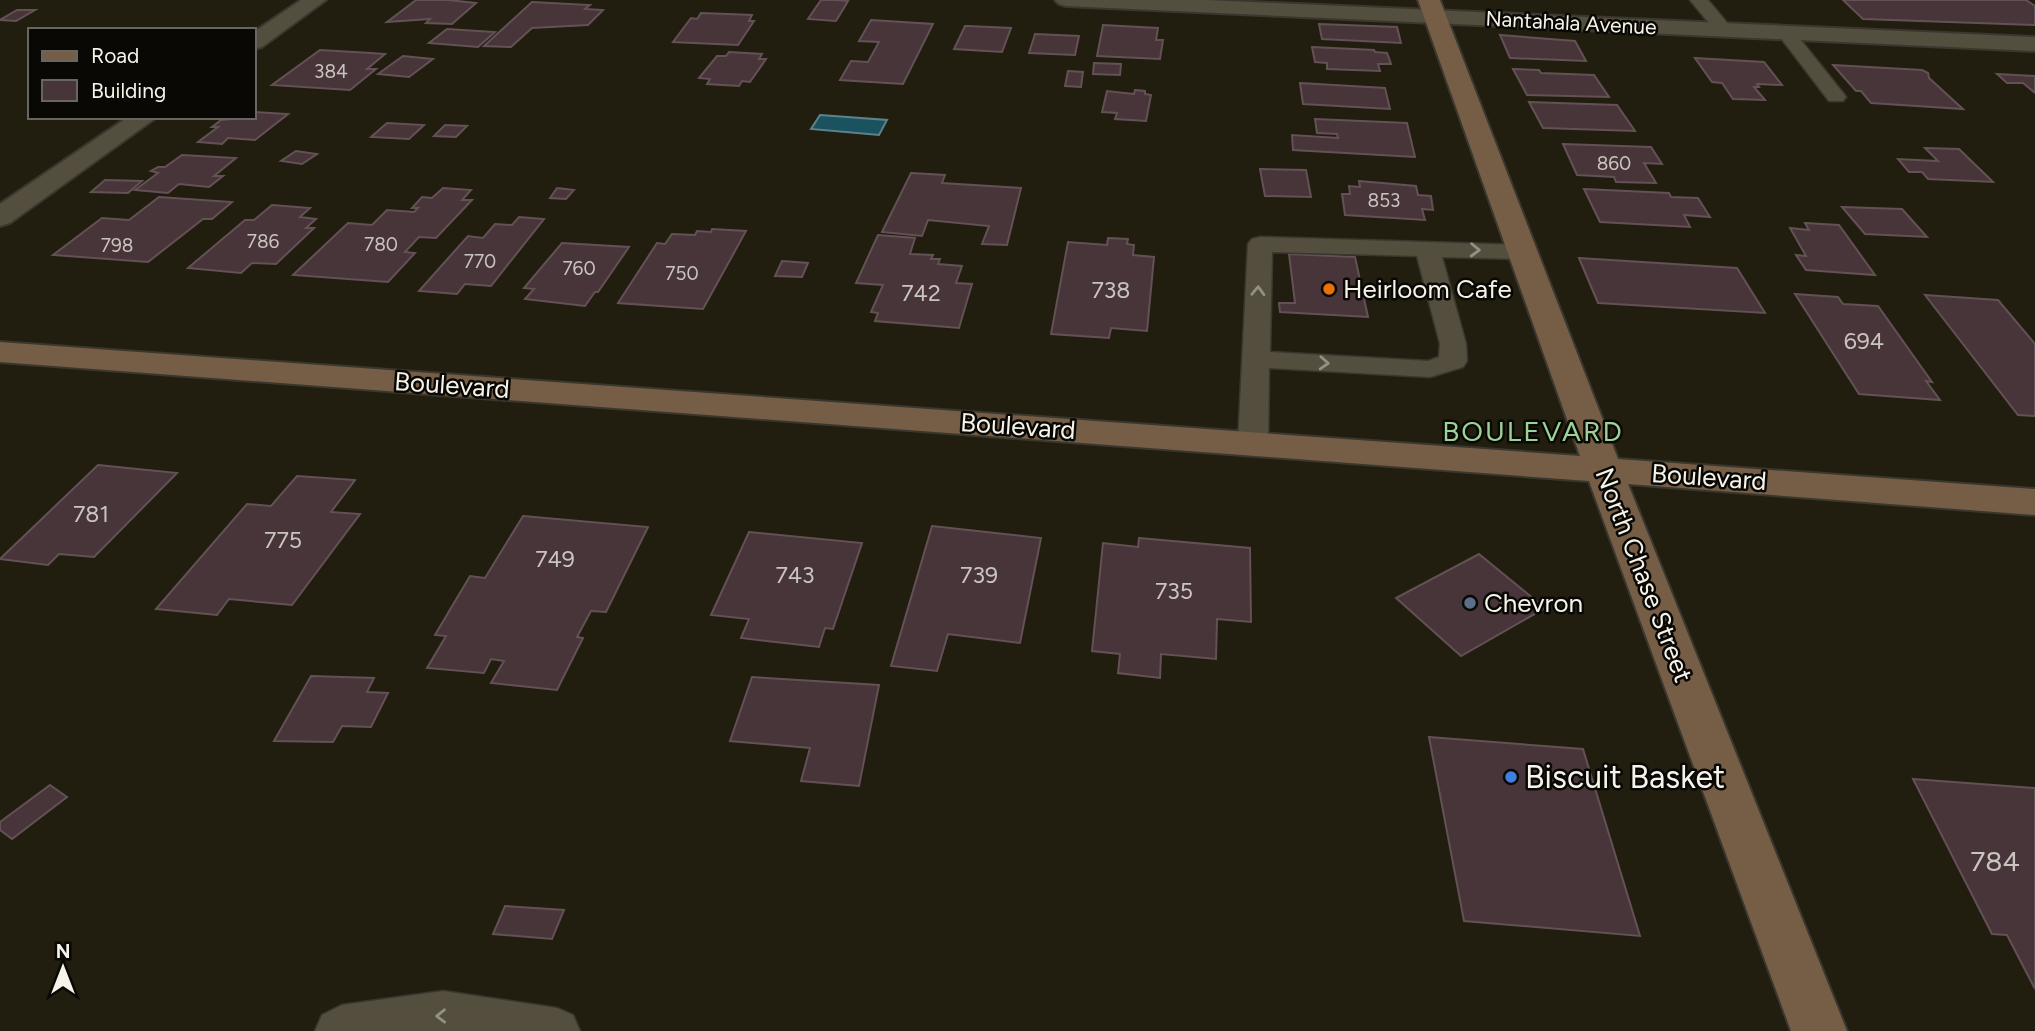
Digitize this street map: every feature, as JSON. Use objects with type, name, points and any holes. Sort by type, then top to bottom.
[{"type":"street","points":[[256,42],[315,0]]},
{"type":"street","name":"Nantahala Avenue","points":[[1066,0],[1433,8],[1724,30],[2035,44]]},
{"type":"street","name":"North Chase Street","points":[[1433,8],[1603,469],[1819,1031]]},
{"type":"street","points":[[0,217],[142,119]]},
{"type":"street","name":"Boulevard","points":[[0,352],[2035,502]]},
{"type":"lane","points":[[1699,0],[1724,30]]},
{"type":"lane","points":[[1786,33],[1836,97]]},
{"type":"lane","points":[[1253,443],[1260,244],[1523,251]]},
{"type":"lane","points":[[1256,359],[1430,369],[1453,361],[1453,344],[1427,248]]},
{"type":"lane","points":[[338,1031],[342,1028],[443,1014],[557,1031]]},
{"type":"water","points":[[820,115],[887,120],[879,135],[811,129]]},
{"type":"building","points":[[416,0],[476,3],[452,24],[426,23],[430,19],[387,22]]},
{"type":"building","points":[[821,0],[848,1],[836,21],[808,19]]},
{"type":"building","points":[[1843,0],[2026,0],[2035,6],[2035,25],[1863,19]]},
{"type":"building","points":[[532,2],[590,5],[585,9],[603,10],[588,25],[532,28],[511,47],[484,46]]},
{"type":"building","points":[[17,10],[35,10],[16,21],[0,20]]},
{"type":"building","points":[[701,13],[752,15],[749,21],[754,21],[738,45],[673,42],[691,18],[697,19]]},
{"type":"building","points":[[871,20],[933,24],[903,84],[840,80],[851,61],[868,62],[879,42],[859,41]]},
{"type":"building","points":[[1319,24],[1397,27],[1401,43],[1322,39]]},
{"type":"building","points":[[1103,25],[1158,28],[1156,40],[1163,40],[1160,59],[1097,56]]},
{"type":"building","points":[[965,26],[1011,28],[1002,52],[954,49]]},
{"type":"building","points":[[447,29],[495,32],[478,47],[429,43]]},
{"type":"building","points":[[1035,34],[1079,36],[1075,55],[1029,53]]},
{"type":"building","points":[[1500,35],[1575,41],[1586,61],[1510,58]]},
{"type":"building","points":[[1312,47],[1374,50],[1387,53],[1391,64],[1378,64],[1380,71],[1327,69],[1327,63],[1315,62]]},
{"type":"building","points":[[320,50],[385,54],[367,69],[376,69],[350,90],[272,85]]},
{"type":"building","points":[[729,52],[762,54],[759,59],[766,59],[750,82],[742,81],[739,86],[707,84],[710,79],[699,78],[717,56],[726,56]]},
{"type":"building","points":[[403,56],[433,59],[409,77],[378,74]]},
{"type":"building","points":[[1695,58],[1764,62],[1782,85],[1757,84],[1759,87],[1754,87],[1765,100],[1733,99],[1722,83],[1712,82]]},
{"type":"building","points":[[1094,63],[1121,64],[1120,75],[1093,74]]},
{"type":"building","points":[[1833,65],[1922,70],[1963,109],[1871,103],[1861,91],[1856,91]]},
{"type":"building","points":[[1513,69],[1594,75],[1609,97],[1527,95]]},
{"type":"building","points":[[1068,71],[1083,72],[1081,87],[1065,86]]},
{"type":"building","points":[[1997,74],[2035,76],[2035,93],[2023,83],[2007,83]]},
{"type":"building","points":[[1300,83],[1385,88],[1390,109],[1303,104]]},
{"type":"building","points":[[1135,90],[1151,95],[1146,121],[1115,119],[1117,113],[1102,112],[1107,91],[1134,94]]},
{"type":"building","points":[[1529,102],[1617,105],[1635,131],[1543,128]]},
{"type":"building","points":[[256,112],[288,114],[255,140],[228,138],[222,144],[198,142],[218,127],[212,127],[221,120],[256,119]]},
{"type":"building","points":[[1315,119],[1407,123],[1415,157],[1293,150],[1292,135],[1338,138],[1337,134],[1317,133]]},
{"type":"building","points":[[387,123],[424,125],[409,139],[371,137]]},
{"type":"building","points":[[445,125],[467,126],[456,137],[434,136]]},
{"type":"building","points":[[1563,144],[1651,147],[1662,164],[1644,163],[1656,183],[1616,182],[1614,177],[1577,175]]},
{"type":"building","points":[[1925,148],[1959,149],[1993,182],[1928,179],[1922,172],[1909,172],[1898,159],[1938,161]]},
{"type":"building","points":[[296,151],[317,154],[302,164],[281,161]]},
{"type":"building","points":[[182,155],[236,158],[214,176],[223,176],[209,187],[179,184],[168,193],[135,190],[158,173],[151,171],[165,167]]},
{"type":"building","points":[[1260,169],[1306,170],[1311,197],[1265,196]]},
{"type":"building","points":[[911,173],[945,175],[942,183],[1021,188],[1007,245],[982,244],[989,226],[928,220],[922,236],[882,232]]},
{"type":"building","points":[[105,180],[142,181],[128,193],[91,192]]},
{"type":"building","points":[[1359,181],[1416,186],[1418,195],[1431,196],[1433,210],[1422,209],[1425,220],[1345,215],[1342,194],[1350,194],[1349,186],[1360,187]]},
{"type":"building","points":[[443,188],[471,190],[462,200],[472,200],[436,238],[419,237],[405,252],[415,253],[388,282],[293,275],[348,223],[372,225],[387,210],[414,212],[418,208],[412,208],[422,197],[432,198]]},
{"type":"building","points":[[557,188],[574,190],[566,199],[550,198]]},
{"type":"building","points":[[1584,189],[1669,193],[1671,197],[1698,198],[1710,217],[1684,215],[1690,227],[1600,222]]},
{"type":"building","points":[[159,197],[232,202],[212,219],[203,219],[148,262],[53,255],[102,218],[129,220]]},
{"type":"building","points":[[272,205],[310,208],[300,217],[316,219],[306,228],[314,228],[276,264],[252,263],[241,273],[188,268],[245,220],[254,220]]},
{"type":"building","points":[[1842,207],[1902,209],[1927,237],[1865,234]]},
{"type":"building","points":[[519,217],[544,219],[491,286],[465,284],[457,294],[419,291],[468,236],[483,238],[495,224],[512,225]]},
{"type":"building","points":[[1805,223],[1839,225],[1875,275],[1806,270],[1796,255],[1806,256],[1790,228],[1809,230]]},
{"type":"building","points":[[712,229],[746,231],[703,309],[618,303],[657,243],[665,244],[672,234],[695,235],[697,231],[711,232]]},
{"type":"building","points":[[878,235],[915,238],[910,254],[933,255],[931,259],[940,259],[938,264],[962,266],[956,283],[972,284],[959,328],[875,321],[878,313],[871,312],[883,285],[856,283]]},
{"type":"building","points":[[1108,238],[1128,239],[1127,244],[1134,245],[1133,255],[1154,257],[1147,331],[1111,328],[1109,338],[1051,334],[1068,242],[1107,245]]},
{"type":"building","points":[[562,243],[629,247],[585,306],[525,299],[534,289],[524,288]]},
{"type":"building","points":[[1289,254],[1355,257],[1368,317],[1280,312],[1279,303],[1295,303]]},
{"type":"building","points":[[1579,258],[1737,268],[1765,313],[1598,303]]},
{"type":"building","points":[[782,261],[808,263],[802,277],[775,276]]},
{"type":"building","points":[[1795,294],[1838,297],[1843,304],[1878,306],[1932,382],[1926,381],[1940,400],[1859,394]]},
{"type":"building","points":[[1925,295],[1998,300],[2035,344],[2035,416],[2018,415]]},
{"type":"building","points":[[98,465],[177,473],[94,557],[59,554],[48,565],[0,559]]},
{"type":"building","points":[[297,476],[355,480],[331,512],[360,514],[292,605],[229,599],[217,615],[156,609],[247,504],[271,506]]},
{"type":"building","points":[[523,516],[648,527],[606,612],[591,611],[577,637],[583,638],[557,690],[491,683],[504,661],[491,659],[484,673],[427,668],[446,636],[435,635],[470,576],[485,578]]},
{"type":"building","points":[[932,526],[1041,538],[1020,643],[948,634],[937,671],[891,666]]},
{"type":"building","points":[[749,532],[862,543],[833,629],[825,628],[819,647],[741,638],[749,619],[711,615]]},
{"type":"building","points":[[1139,538],[1250,548],[1251,622],[1217,619],[1216,659],[1161,654],[1160,678],[1118,673],[1120,654],[1092,651],[1103,543],[1138,547]]},
{"type":"building","name":"Chevron","points":[[1479,554],[1545,608],[1461,656],[1396,598]]},
{"type":"building","points":[[311,676],[374,678],[367,692],[388,693],[371,727],[342,726],[333,742],[274,741]]},
{"type":"building","points":[[752,677],[879,685],[859,786],[801,781],[810,748],[730,741]]},
{"type":"building","points":[[1429,737],[1583,749],[1640,936],[1464,921]]},
{"type":"building","points":[[1913,779],[2035,788],[2035,989],[2007,935],[1992,934]]},
{"type":"building","points":[[50,785],[67,797],[12,839],[0,830],[0,822]]},
{"type":"building","points":[[505,906],[564,910],[552,939],[493,934]]},
{"type":"place","name":"Heirloom Cafe","points":[[1329,289]]},
{"type":"place","name":"Chevron","points":[[1470,603]]},
{"type":"place","name":"Biscuit Basket","points":[[1511,777]]},
{"type":"district","name":"BOULEVARD","points":[[1533,431]]}]
